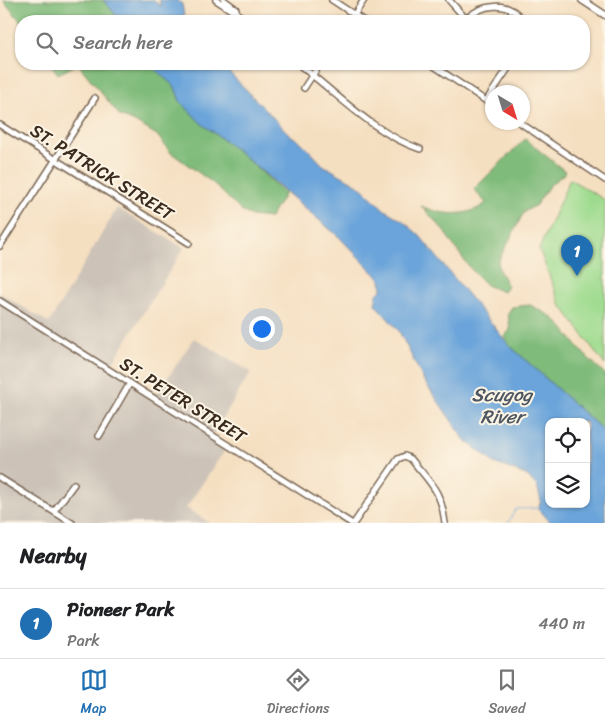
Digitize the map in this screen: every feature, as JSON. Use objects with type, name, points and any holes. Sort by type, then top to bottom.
[{"type":"street","points":[[216,0],[236,9],[240,15]]},
{"type":"street","points":[[332,0],[354,15],[364,0]]},
{"type":"street","points":[[449,0],[461,15]]},
{"type":"street","points":[[582,0],[589,2],[605,16]]},
{"type":"street","points":[[472,15],[494,4],[506,3],[514,8],[519,15]]},
{"type":"street","points":[[306,70],[328,90],[389,134],[403,143],[420,149]]},
{"type":"street","points":[[304,88],[316,70]]},
{"type":"street","points":[[442,70],[485,100]]},
{"type":"street","points":[[497,85],[507,70]]},
{"type":"street","points":[[0,246],[95,98]]},
{"type":"street","name":"ST. PATRICK STREET","points":[[0,125],[189,243]]},
{"type":"street","points":[[530,129],[605,180]]},
{"type":"street","name":"ST. PETER STREET","points":[[0,301],[353,523]]},
{"type":"street","points":[[99,436],[130,383]]},
{"type":"street","points":[[353,523],[398,459],[408,456],[438,493],[442,503],[445,523]]},
{"type":"street","points":[[0,478],[72,523]]},
{"type":"street","points":[[54,511],[74,484]]},
{"type":"shaded area","points":[[117,208],[184,248],[111,365],[157,394],[194,338],[251,372],[210,439],[225,450],[186,508],[210,523],[0,523],[0,293],[49,323]]},
{"type":"green space","points":[[3,0],[103,0],[116,15],[15,15]]},
{"type":"green space","points":[[55,70],[66,70],[58,74]]},
{"type":"green space","points":[[83,70],[156,70],[175,87],[180,101],[201,123],[237,150],[285,193],[270,218],[252,216],[241,211],[213,183],[170,152],[157,135],[120,116]]},
{"type":"green space","points":[[525,139],[566,172],[549,186],[536,205],[524,212],[498,262],[499,270],[508,286],[503,292],[486,285],[469,267],[440,226],[421,206],[454,214],[479,208],[486,203],[474,189]]},
{"type":"green space","points":[[570,179],[605,200],[605,365],[560,304],[539,249]]},
{"type":"green space","points":[[530,305],[547,314],[561,326],[580,350],[605,374],[605,432],[509,345],[504,336],[510,330],[508,313],[512,307]]},
{"type":"water","points":[[103,0],[154,0],[161,7],[159,0],[177,0],[182,4],[184,15],[116,15]]},
{"type":"water","name":"Scugog River","points":[[156,70],[227,70],[290,135],[302,143],[323,165],[358,185],[385,210],[403,221],[419,235],[509,345],[590,418],[545,418],[545,508],[590,508],[590,418],[605,432],[605,523],[551,523],[538,508],[541,501],[537,486],[526,475],[494,463],[465,440],[424,381],[399,331],[375,304],[377,294],[382,289],[381,280],[339,237],[237,150],[201,123],[180,101],[175,87]]},
{"type":"waterway","points":[[508,523],[516,509],[538,508]]},
{"type":"place","name":"Pioneer Park","points":[[577,276]]}]
